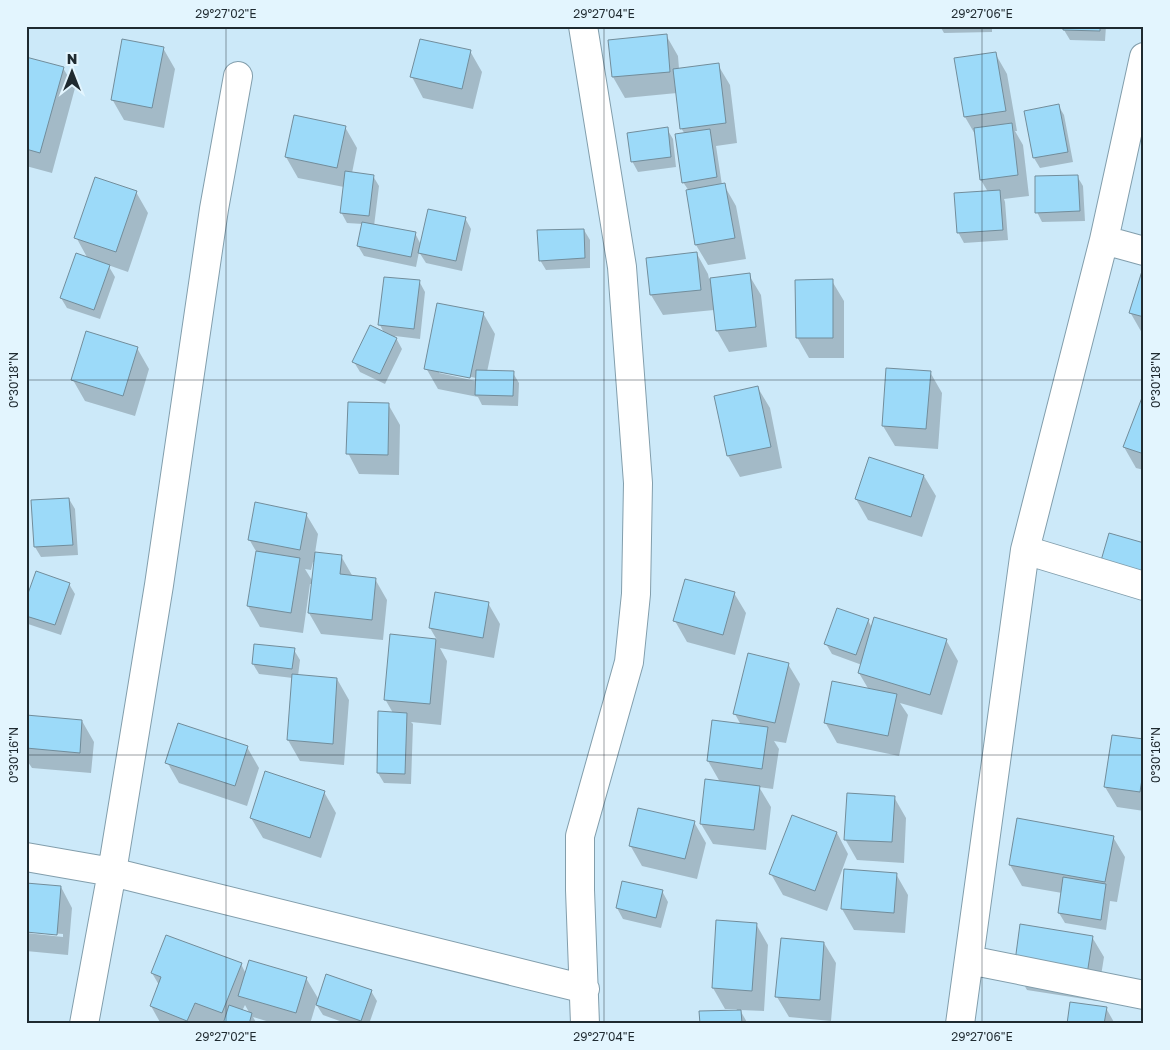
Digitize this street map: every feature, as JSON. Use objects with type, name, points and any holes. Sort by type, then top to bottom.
[{"type":"street","points":[[583,26],[622,267],[638,483],[636,594],[629,662],[580,836],[585,1024]]},
{"type":"street","points":[[960,1024],[1025,550],[1104,240],[1144,57]]},
{"type":"street","points":[[84,1024],[112,872],[158,585],[214,209],[238,76]]},
{"type":"street","points":[[1104,240],[1144,251]]},
{"type":"street","points":[[1025,550],[1144,586]]},
{"type":"street","points":[[26,857],[112,872],[585,989]]},
{"type":"street","points":[[969,960],[1144,995]]},
{"type":"building","points":[[1063,26],[1100,26],[1100,31],[1063,30]]},
{"type":"building","points":[[667,34],[670,72],[612,77],[608,40]]},
{"type":"building","points":[[122,39],[164,47],[152,108],[111,100]]},
{"type":"building","points":[[420,39],[471,50],[462,89],[410,77]]},
{"type":"building","points":[[996,52],[1006,111],[964,117],[954,58]]},
{"type":"building","points":[[26,57],[64,67],[40,153],[26,149]]},
{"type":"building","points":[[719,63],[726,123],[680,129],[673,69]]},
{"type":"building","points":[[1059,104],[1068,152],[1033,158],[1024,111]]},
{"type":"building","points":[[294,115],[346,126],[337,168],[285,157]]},
{"type":"building","points":[[1012,123],[1018,175],[980,180],[974,128]]},
{"type":"building","points":[[668,127],[671,157],[631,162],[627,133]]},
{"type":"building","points":[[710,129],[717,177],[682,183],[675,134]]},
{"type":"building","points":[[345,171],[374,175],[369,216],[340,213]]},
{"type":"building","points":[[1078,175],[1080,211],[1035,213],[1035,176]]},
{"type":"building","points":[[95,177],[137,191],[116,252],[74,238]]},
{"type":"building","points":[[725,183],[735,238],[695,245],[686,190]]},
{"type":"building","points":[[1000,190],[1003,230],[957,233],[954,193]]},
{"type":"building","points":[[428,209],[466,217],[456,261],[418,253]]},
{"type":"building","points":[[362,222],[416,232],[411,257],[357,246]]},
{"type":"building","points":[[584,229],[585,258],[539,261],[537,230]]},
{"type":"building","points":[[697,252],[701,290],[650,295],[646,258]]},
{"type":"building","points":[[76,253],[110,265],[94,310],[60,298]]},
{"type":"building","points":[[1142,271],[1144,271],[1144,317],[1129,313]]},
{"type":"building","points":[[750,273],[756,327],[716,331],[710,278]]},
{"type":"building","points":[[384,277],[420,280],[414,329],[378,325]]},
{"type":"building","points":[[833,279],[833,338],[796,338],[795,280]]},
{"type":"building","points":[[437,303],[484,312],[470,378],[424,369]]},
{"type":"building","points":[[370,325],[397,338],[380,374],[352,362]]},
{"type":"building","points":[[86,331],[138,347],[123,396],[71,380]]},
{"type":"building","points":[[886,368],[931,371],[926,429],[882,426]]},
{"type":"building","points":[[476,370],[514,371],[513,396],[475,395]]},
{"type":"building","points":[[758,386],[771,447],[727,456],[714,396]]},
{"type":"building","points":[[1144,395],[1144,454],[1123,447]]},
{"type":"building","points":[[348,402],[389,403],[388,455],[346,454]]},
{"type":"building","points":[[869,457],[924,475],[911,517],[855,499]]},
{"type":"building","points":[[69,498],[73,545],[34,547],[31,500]]},
{"type":"building","points":[[255,502],[307,513],[300,550],[248,540]]},
{"type":"building","points":[[1109,533],[1144,543],[1144,577],[1100,564]]},
{"type":"building","points":[[256,551],[300,558],[291,613],[247,606]]},
{"type":"building","points":[[315,552],[342,555],[340,574],[376,578],[372,620],[308,613]]},
{"type":"building","points":[[36,571],[70,583],[55,625],[26,616],[26,599]]},
{"type":"building","points":[[685,579],[735,592],[723,635],[673,621]]},
{"type":"building","points":[[435,592],[489,602],[483,638],[429,628]]},
{"type":"building","points":[[837,608],[869,619],[856,655],[824,644]]},
{"type":"building","points":[[874,617],[947,639],[930,695],[858,673]]},
{"type":"building","points":[[390,634],[436,639],[430,704],[384,700]]},
{"type":"building","points":[[254,644],[295,648],[292,669],[252,664]]},
{"type":"building","points":[[748,653],[789,663],[775,723],[733,714]]},
{"type":"building","points":[[292,674],[337,678],[333,744],[287,740]]},
{"type":"building","points":[[832,681],[897,694],[888,736],[824,723]]},
{"type":"building","points":[[378,711],[407,713],[405,774],[377,773]]},
{"type":"building","points":[[26,715],[82,720],[80,753],[26,748]]},
{"type":"building","points":[[712,720],[768,727],[762,769],[707,761]]},
{"type":"building","points":[[178,723],[248,746],[235,786],[165,763]]},
{"type":"building","points":[[1112,735],[1144,739],[1144,766],[1140,792],[1104,787]]},
{"type":"building","points":[[265,771],[325,791],[310,838],[250,818]]},
{"type":"building","points":[[705,779],[760,786],[754,830],[700,824]]},
{"type":"building","points":[[847,793],[895,796],[892,842],[844,840]]},
{"type":"building","points":[[638,808],[695,821],[685,859],[629,846]]},
{"type":"building","points":[[792,815],[837,832],[815,891],[769,874]]},
{"type":"building","points":[[1017,818],[1114,836],[1105,882],[1009,865]]},
{"type":"building","points":[[844,869],[897,873],[894,913],[841,909]]},
{"type":"building","points":[[1063,877],[1106,884],[1101,920],[1058,913]]},
{"type":"building","points":[[622,881],[663,890],[656,918],[616,908]]},
{"type":"building","points":[[26,883],[61,886],[57,935],[26,932]]},
{"type":"building","points":[[716,920],[757,923],[752,991],[712,988]]},
{"type":"building","points":[[1020,924],[1093,936],[1086,981],[1014,969]]},
{"type":"building","points":[[166,935],[242,963],[222,1013],[195,1003],[187,1021],[150,1006],[161,977],[151,973]]},
{"type":"building","points":[[781,938],[824,942],[820,1000],[775,997]]},
{"type":"building","points":[[249,960],[307,977],[296,1013],[238,996]]},
{"type":"building","points":[[326,974],[372,990],[361,1021],[316,1005]]},
{"type":"building","points":[[1070,1002],[1107,1007],[1104,1024],[1067,1024]]},
{"type":"building","points":[[229,1005],[252,1013],[249,1024],[223,1024]]},
{"type":"building","points":[[741,1010],[742,1024],[700,1024],[699,1011]]}]
